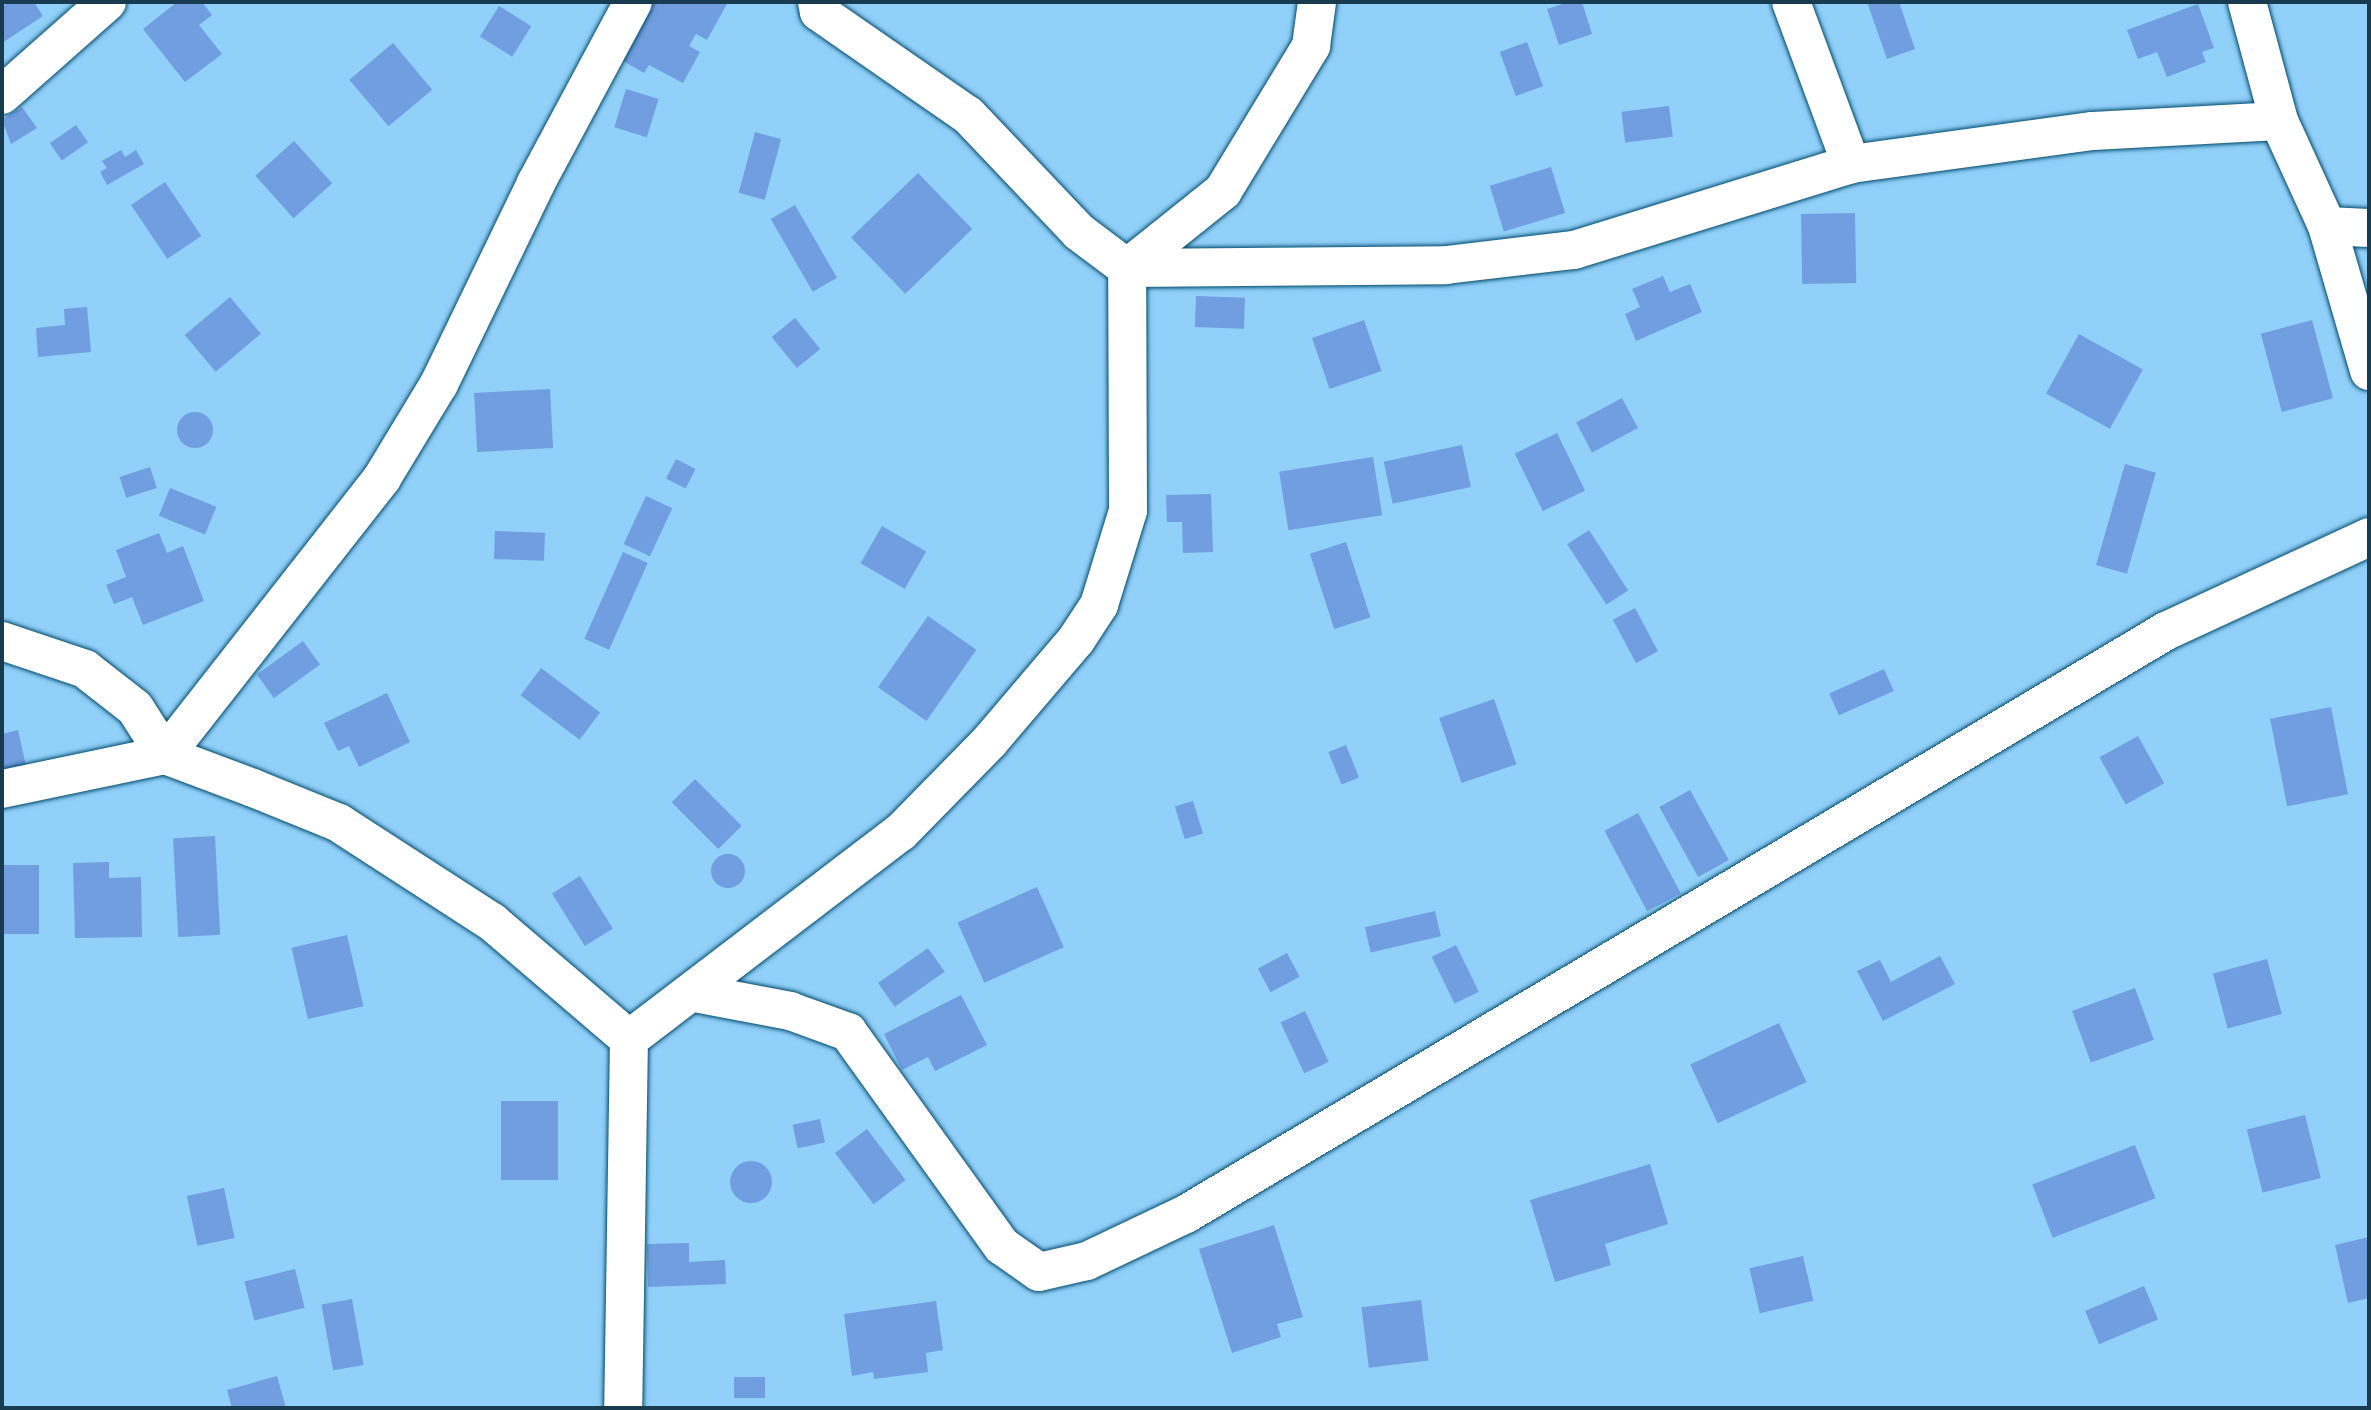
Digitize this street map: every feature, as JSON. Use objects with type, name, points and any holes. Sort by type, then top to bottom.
[{"type":"street","points":[[2,95],[107,2]]},
{"type":"street","points":[[165,755],[382,478],[439,384],[536,183],[633,2]]},
{"type":"street","points":[[817,2],[819,12],[968,115],[1079,232],[1127,268],[1446,265],[1574,250],[1851,164],[2093,131],[2279,121]]},
{"type":"street","points":[[1127,268],[1223,191],[1311,46],[1317,2]]},
{"type":"street","points":[[1791,2],[1851,164]]},
{"type":"street","points":[[2247,2],[2279,121],[2327,226],[2369,371]]},
{"type":"street","points":[[2327,226],[2369,228]]},
{"type":"street","points":[[629,1039],[695,993],[901,832],[990,741],[1076,640],[1099,605],[1128,511],[1127,268]]},
{"type":"street","points":[[695,993],[790,1011],[848,1032],[1002,1246],[1039,1272],[1087,1261],[1186,1214],[2166,631],[2369,537]]},
{"type":"street","points":[[2,641],[85,669],[135,708],[165,755]]},
{"type":"street","points":[[2,789],[165,755],[339,823],[492,922],[629,1039]]},
{"type":"street","points":[[623,1408],[629,1039]]},
{"type":"building","points":[[9,2],[34,2],[43,16],[2,43],[2,7]]},
{"type":"building","points":[[177,2],[202,2],[212,15],[199,25],[222,54],[185,82],[143,29]]},
{"type":"building","points":[[647,2],[728,2],[707,40],[696,34],[689,46],[700,52],[683,83],[649,65],[644,73],[616,57]]},
{"type":"building","points":[[1568,2],[1582,2],[1592,34],[1559,45],[1547,9]]},
{"type":"building","points":[[1867,2],[1899,2],[1915,49],[1887,59]]},
{"type":"building","points":[[2198,4],[2214,48],[2202,52],[2206,62],[2167,77],[2157,52],[2138,59],[2127,30]]},
{"type":"building","points":[[499,6],[531,26],[512,57],[480,37]]},
{"type":"building","points":[[1527,42],[1543,86],[1516,96],[1500,52]]},
{"type":"building","points":[[393,43],[432,90],[389,126],[349,80]]},
{"type":"building","points":[[626,89],[659,99],[647,137],[614,127]]},
{"type":"building","points":[[1669,106],[1673,137],[1625,143],[1621,112]]},
{"type":"building","points":[[22,107],[37,128],[11,144],[2,120]]},
{"type":"building","points":[[76,125],[88,142],[62,161],[50,143]]},
{"type":"building","points":[[755,132],[781,139],[765,200],[739,193]]},
{"type":"building","points":[[294,141],[332,183],[293,218],[255,176]]},
{"type":"building","points":[[121,150],[125,157],[136,150],[144,164],[107,185],[100,172],[107,168],[102,161]]},
{"type":"building","points":[[1551,167],[1565,213],[1504,232],[1490,186]]},
{"type":"building","points":[[918,173],[972,229],[905,294],[851,238]]},
{"type":"building","points":[[165,182],[201,236],[167,259],[131,205]]},
{"type":"building","points":[[795,205],[837,278],[813,292],[771,219]]},
{"type":"building","points":[[1855,213],[1856,283],[1802,284],[1801,214]]},
{"type":"building","points":[[1663,276],[1670,292],[1690,284],[1702,312],[1636,341],[1625,314],[1640,307],[1632,289]]},
{"type":"building","points":[[1196,296],[1245,298],[1244,329],[1195,327]]},
{"type":"building","points":[[230,297],[261,334],[216,372],[185,335]]},
{"type":"building","points":[[87,307],[91,352],[38,357],[36,328],[65,325],[64,309]]},
{"type":"building","points":[[795,318],[820,349],[797,368],[772,337]]},
{"type":"building","points":[[1364,320],[1382,371],[1330,389],[1312,338]]},
{"type":"building","points":[[2312,320],[2333,398],[2282,412],[2261,334]]},
{"type":"building","points":[[2079,334],[2143,369],[2110,429],[2046,393]]},
{"type":"building","points":[[550,389],[553,448],[477,452],[474,393]]},
{"type":"building","points":[[1622,398],[1638,428],[1592,452],[1576,422]]},
{"type":"building","points":[[195,412],[207,418],[213,430],[207,442],[195,448],[183,442],[177,430],[183,418]]},
{"type":"building","points":[[1557,433],[1585,491],[1543,511],[1515,454]]},
{"type":"building","points":[[1462,445],[1471,487],[1393,504],[1384,462]]},
{"type":"building","points":[[1373,457],[1382,515],[1288,530],[1279,472]]},
{"type":"building","points":[[676,459],[696,469],[686,489],[666,479]]},
{"type":"building","points":[[2125,464],[2156,473],[2127,574],[2096,565]]},
{"type":"building","points":[[150,467],[157,488],[126,498],[120,477]]},
{"type":"building","points":[[170,488],[216,507],[205,535],[159,516]]},
{"type":"building","points":[[1211,494],[1213,552],[1183,553],[1182,522],[1167,522],[1166,495]]},
{"type":"building","points":[[646,496],[672,508],[650,556],[624,544]]},
{"type":"building","points":[[882,526],[926,552],[905,589],[860,563]]},
{"type":"building","points":[[1589,530],[1628,590],[1606,605],[1567,544]]},
{"type":"building","points":[[495,531],[545,533],[544,561],[494,559]]},
{"type":"building","points":[[159,533],[167,553],[183,546],[204,601],[143,625],[132,597],[114,604],[106,585],[126,577],[116,550]]},
{"type":"building","points":[[1346,542],[1370,617],[1334,629],[1310,554]]},
{"type":"building","points":[[623,552],[648,563],[609,650],[584,639]]},
{"type":"building","points":[[1635,608],[1658,651],[1636,663],[1613,620]]},
{"type":"building","points":[[928,616],[976,650],[926,721],[878,687]]},
{"type":"building","points":[[303,641],[320,664],[274,698],[257,675]]},
{"type":"building","points":[[541,668],[600,713],[580,740],[521,695]]},
{"type":"building","points":[[1884,669],[1894,691],[1839,715],[1829,693]]},
{"type":"building","points":[[387,693],[410,742],[359,767],[349,746],[338,751],[324,723]]},
{"type":"building","points":[[1494,699],[1516,764],[1462,783],[1439,718]]},
{"type":"building","points":[[2331,707],[2348,794],[2287,806],[2270,719]]},
{"type":"building","points":[[18,730],[26,766],[2,771],[2,734]]},
{"type":"building","points":[[2138,736],[2164,783],[2126,805],[2100,757]]},
{"type":"building","points":[[1346,745],[1359,777],[1341,785],[1328,752]]},
{"type":"building","points":[[695,779],[742,826],[718,849],[672,802]]},
{"type":"building","points":[[1690,790],[1729,860],[1698,877],[1659,807]]},
{"type":"building","points":[[1193,801],[1203,834],[1185,839],[1175,807]]},
{"type":"building","points":[[1638,813],[1681,893],[1647,911],[1604,831]]},
{"type":"building","points":[[215,836],[220,935],[178,937],[173,838]]},
{"type":"building","points":[[728,854],[740,859],[745,871],[740,883],[728,888],[716,883],[711,871],[716,859]]},
{"type":"building","points":[[109,862],[109,878],[141,877],[142,937],[75,938],[73,863]]},
{"type":"building","points":[[2,865],[39,865],[39,934],[2,934]]},
{"type":"building","points":[[580,876],[613,929],[585,946],[552,893]]},
{"type":"building","points":[[1037,887],[1064,947],[984,983],[958,922]]},
{"type":"building","points":[[1435,911],[1441,936],[1371,953],[1365,927]]},
{"type":"building","points":[[347,935],[363,1006],[308,1019],[291,948]]},
{"type":"building","points":[[1456,945],[1479,992],[1455,1004],[1432,957]]},
{"type":"building","points":[[928,948],[945,972],[895,1007],[878,983]]},
{"type":"building","points":[[1287,953],[1300,977],[1271,992],[1258,968]]},
{"type":"building","points":[[1940,956],[1955,984],[1883,1021],[1857,971],[1880,960],[1891,982]]},
{"type":"building","points":[[2267,959],[2282,1014],[2228,1029],[2213,973]]},
{"type":"building","points":[[2135,988],[2154,1040],[2091,1063],[2072,1011]]},
{"type":"building","points":[[961,995],[987,1045],[935,1071],[928,1057],[902,1070],[884,1034]]},
{"type":"building","points":[[1305,1011],[1329,1062],[1304,1073],[1281,1022]]},
{"type":"building","points":[[1779,1023],[1806,1082],[1718,1123],[1690,1064]]},
{"type":"building","points":[[501,1101],[558,1101],[558,1180],[501,1180]]},
{"type":"building","points":[[2305,1115],[2321,1178],[2263,1193],[2247,1130]]},
{"type":"building","points":[[820,1119],[825,1142],[798,1148],[793,1125]]},
{"type":"building","points":[[867,1129],[906,1180],[874,1204],[835,1153]]},
{"type":"building","points":[[2135,1145],[2155,1198],[2053,1238],[2032,1184]]},
{"type":"building","points":[[751,1161],[766,1167],[772,1182],[766,1197],[751,1203],[736,1197],[730,1182],[736,1167]]},
{"type":"building","points":[[1650,1164],[1668,1224],[1605,1244],[1611,1265],[1555,1282],[1530,1200]]},
{"type":"building","points":[[224,1188],[235,1238],[197,1246],[187,1196]]},
{"type":"building","points":[[1274,1225],[1303,1317],[1277,1324],[1281,1337],[1232,1353],[1199,1249]]},
{"type":"building","points":[[2369,1237],[2369,1298],[2348,1303],[2335,1245]]},
{"type":"building","points":[[689,1243],[689,1262],[725,1260],[726,1284],[648,1287],[647,1244]]},
{"type":"building","points":[[1803,1256],[1813,1301],[1760,1313],[1749,1268]]},
{"type":"building","points":[[295,1269],[305,1308],[254,1320],[245,1282]]},
{"type":"building","points":[[2144,1286],[2158,1319],[2099,1344],[2085,1311]]},
{"type":"building","points":[[352,1299],[364,1365],[333,1370],[321,1304]]},
{"type":"building","points":[[1421,1300],[1428,1361],[1369,1368],[1361,1307]]},
{"type":"building","points":[[936,1301],[943,1350],[926,1353],[928,1372],[874,1379],[873,1372],[852,1376],[844,1314]]},
{"type":"building","points":[[277,1376],[286,1408],[232,1408],[227,1390]]},
{"type":"building","points":[[734,1377],[765,1377],[765,1398],[734,1398]]}]
